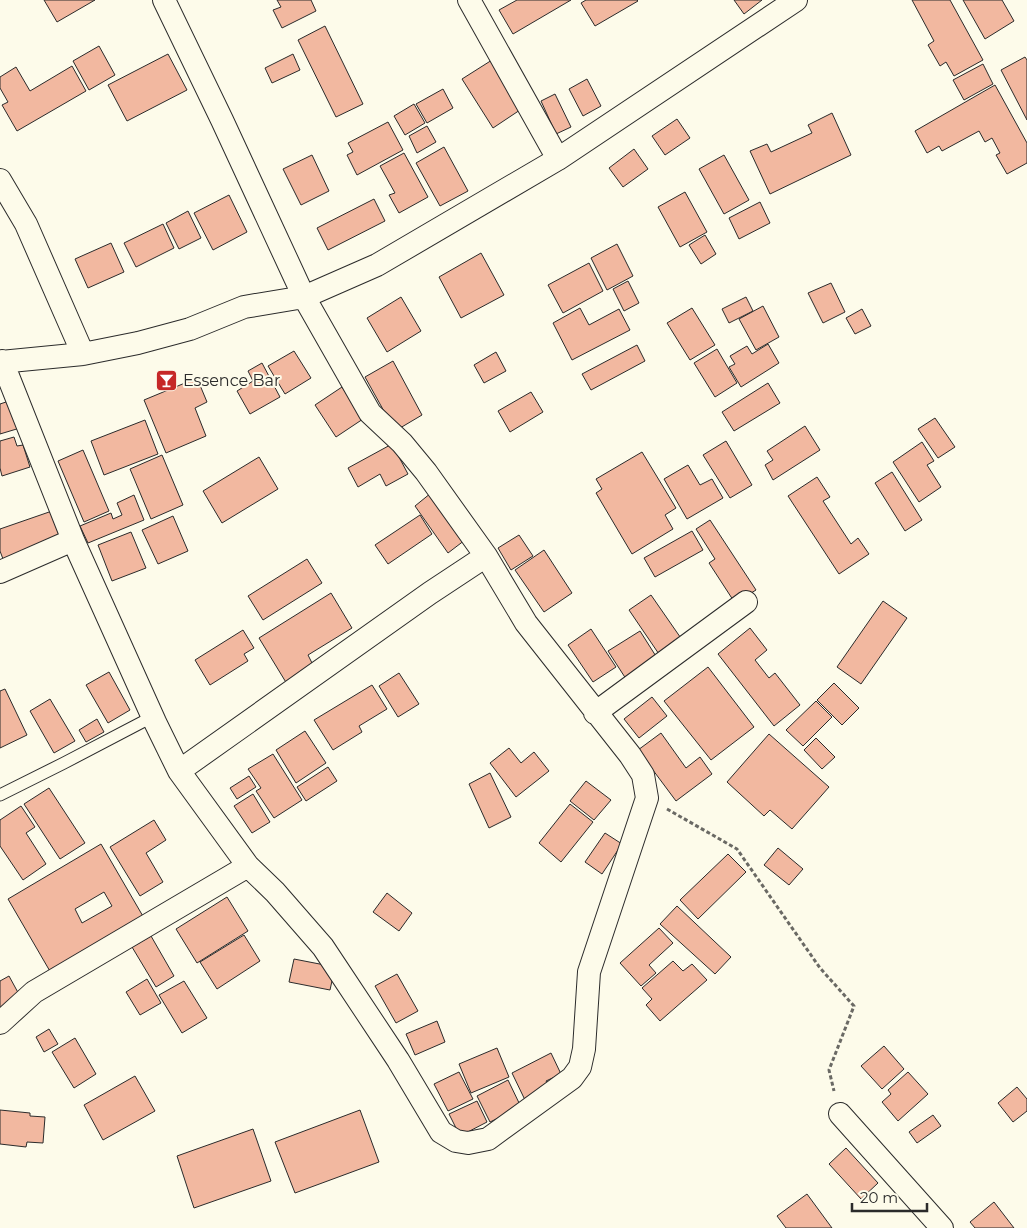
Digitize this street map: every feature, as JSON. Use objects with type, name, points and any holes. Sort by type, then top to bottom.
[{"type":"street","points":[[164,0],[304,297],[370,413],[402,443],[426,472],[486,556],[526,623],[643,775],[647,798],[589,972],[584,1049],[580,1067],[572,1078],[488,1139],[468,1143],[456,1141],[441,1132],[398,1060],[323,947],[275,892],[248,866],[179,770],[152,717],[73,540],[1,362],[83,354],[138,343],[190,329],[244,307],[304,297],[377,264],[558,159],[796,0]]},
{"type":"street","points":[[469,0],[558,159]]},
{"type":"street","points":[[0,180],[26,224],[83,354]]},
{"type":"street","points":[[0,572],[73,540]]},
{"type":"street","points":[[179,770],[430,593],[486,556]]},
{"type":"street","points":[[595,713],[746,602]]},
{"type":"street","points":[[0,1023],[34,992],[248,866]]},
{"type":"street","points":[[840,1114],[942,1228]]},
{"type":"lane","points":[[0,795],[152,717]]},
{"type":"path","points":[[647,798],[737,849],[820,968],[854,1006],[829,1070],[840,1114]]},
{"type":"building","points":[[44,0],[95,0],[57,22]]},
{"type":"building","points":[[277,0],[311,0],[316,11],[282,28],[273,10],[281,7]]},
{"type":"building","points":[[517,0],[571,0],[513,34],[499,10]]},
{"type":"building","points":[[586,0],[638,1],[595,26],[581,3]]},
{"type":"building","points":[[734,0],[762,0],[744,14]]},
{"type":"building","points":[[912,0],[950,0],[983,60],[954,76],[946,62],[940,66],[928,45],[934,41]]},
{"type":"building","points":[[963,0],[1002,0],[1014,21],[985,39]]},
{"type":"building","points":[[325,26],[363,104],[336,117],[298,40]]},
{"type":"building","points":[[99,46],[115,75],[89,90],[73,61]]},
{"type":"building","points":[[168,54],[187,90],[127,121],[108,85]]},
{"type":"building","points":[[293,54],[300,70],[272,83],[265,68]]},
{"type":"building","points":[[1025,57],[1027,60],[1027,120],[1001,70]]},
{"type":"building","points":[[492,60],[523,108],[493,128],[462,79]]},
{"type":"building","points":[[983,64],[993,84],[964,100],[953,80]]},
{"type":"building","points":[[72,66],[86,91],[17,131],[2,105],[8,102],[0,88],[0,77],[16,67],[30,91]]},
{"type":"building","points":[[587,79],[601,106],[583,116],[569,89]]},
{"type":"building","points":[[995,85],[1027,143],[1027,163],[1007,174],[996,155],[1000,153],[992,138],[985,142],[979,131],[942,151],[939,146],[927,153],[915,131]]},
{"type":"building","points":[[443,89],[453,108],[427,123],[416,104]]},
{"type":"building","points":[[555,94],[571,127],[556,134],[541,101]]},
{"type":"building","points":[[414,104],[425,123],[405,135],[394,116]]},
{"type":"building","points":[[832,113],[851,155],[770,194],[750,151],[767,144],[771,152],[812,133],[808,125]]},
{"type":"building","points":[[677,119],[690,138],[665,155],[652,136]]},
{"type":"building","points":[[388,122],[403,150],[357,175],[347,155],[353,152],[348,143]]},
{"type":"building","points":[[427,126],[436,142],[417,153],[409,136]]},
{"type":"building","points":[[444,147],[468,191],[440,206],[416,163]]},
{"type":"building","points":[[634,149],[648,169],[623,187],[609,168]]},
{"type":"building","points":[[404,153],[428,197],[399,213],[389,195],[395,193],[380,166]]},
{"type":"building","points":[[312,155],[329,191],[301,205],[283,169]]},
{"type":"building","points":[[724,155],[749,200],[724,214],[699,169]]},
{"type":"building","points":[[685,192],[707,232],[680,247],[658,207]]},
{"type":"building","points":[[229,195],[247,232],[213,250],[194,213]]},
{"type":"building","points":[[374,199],[385,221],[328,250],[317,228]]},
{"type":"building","points":[[760,202],[770,223],[739,239],[729,218]]},
{"type":"building","points":[[188,211],[201,238],[179,249],[166,223]]},
{"type":"building","points":[[163,224],[174,248],[136,267],[124,243]]},
{"type":"building","points":[[705,235],[716,254],[701,264],[689,245]]},
{"type":"building","points":[[111,243],[124,272],[88,288],[75,259]]},
{"type":"building","points":[[617,244],[633,276],[607,290],[591,258]]},
{"type":"building","points":[[481,253],[504,295],[461,318],[439,277]]},
{"type":"building","points":[[589,263],[603,291],[563,313],[548,285]]},
{"type":"building","points":[[628,281],[639,303],[624,311],[613,289]]},
{"type":"building","points":[[831,283],[845,312],[823,323],[808,293]]},
{"type":"building","points":[[401,297],[421,331],[387,352],[367,318]]},
{"type":"building","points":[[746,297],[753,311],[729,323],[722,309]]},
{"type":"building","points":[[763,306],[779,337],[756,350],[739,319]]},
{"type":"building","points":[[580,308],[589,325],[619,309],[630,330],[572,360],[553,323]]},
{"type":"building","points":[[692,308],[715,345],[690,360],[667,323]]},
{"type":"building","points":[[862,309],[871,326],[855,334],[846,318]]},
{"type":"building","points":[[768,344],[779,363],[741,387],[729,367],[735,364],[730,356],[747,346],[752,354]]},
{"type":"building","points":[[637,345],[645,361],[591,390],[582,374]]},
{"type":"building","points":[[717,349],[737,383],[715,397],[694,363]]},
{"type":"building","points":[[294,351],[311,378],[285,394],[268,366]]},
{"type":"building","points":[[496,352],[506,371],[484,383],[474,365]]},
{"type":"building","points":[[393,361],[422,415],[395,431],[365,377]]},
{"type":"building","points":[[262,363],[280,397],[250,414],[237,391],[253,381],[248,371]]},
{"type":"building","points":[[197,378],[207,402],[195,408],[206,436],[166,453],[144,400]]},
{"type":"building","points":[[768,383],[780,403],[734,431],[722,412]]},
{"type":"building","points":[[342,387],[363,419],[336,437],[315,405]]},
{"type":"building","points":[[531,392],[543,412],[510,432],[498,411]]},
{"type":"building","points":[[12,400],[20,428],[0,434],[0,404]]},
{"type":"building","points":[[935,418],[955,447],[938,458],[918,429]]},
{"type":"building","points":[[145,420],[158,454],[104,475],[91,441]]},
{"type":"building","points":[[805,426],[820,450],[773,480],[765,465],[773,460],[767,451]]},
{"type":"building","points":[[14,437],[17,446],[23,445],[30,467],[2,476],[0,468],[0,441]]},
{"type":"building","points":[[726,441],[752,485],[730,498],[703,455]]},
{"type":"building","points":[[922,442],[934,461],[927,465],[941,487],[919,502],[893,462]]},
{"type":"building","points":[[392,444],[408,474],[386,486],[380,474],[358,487],[348,468]]},
{"type":"building","points":[[83,450],[109,511],[84,522],[58,461]]},
{"type":"building","points":[[642,452],[676,508],[665,515],[673,529],[632,554],[596,493],[602,489],[596,479]]},
{"type":"building","points":[[162,455],[183,505],[151,519],[130,469]]},
{"type":"building","points":[[259,457],[278,489],[222,523],[203,491]]},
{"type":"building","points":[[688,465],[700,485],[712,479],[723,498],[687,519],[664,479]]},
{"type":"building","points":[[892,472],[922,520],[905,531],[875,483]]},
{"type":"building","points":[[817,477],[830,497],[823,501],[851,544],[858,538],[869,554],[839,574],[788,496]]},
{"type":"building","points":[[431,493],[465,540],[448,553],[415,506]]},
{"type":"building","points":[[134,495],[144,520],[88,543],[80,526],[111,513],[113,519],[122,515],[117,503]]},
{"type":"building","points":[[52,511],[61,538],[3,559],[0,551],[0,529]]},
{"type":"building","points":[[420,515],[432,534],[388,564],[375,545]]},
{"type":"building","points":[[173,516],[188,551],[158,564],[142,530]]},
{"type":"building","points":[[710,520],[756,590],[735,603],[709,563],[715,559],[696,529]]},
{"type":"building","points":[[692,531],[703,550],[655,577],[644,558]]},
{"type":"building","points":[[131,532],[146,568],[112,581],[98,545]]},
{"type":"building","points":[[519,535],[533,556],[511,570],[498,548]]},
{"type":"building","points":[[544,550],[572,593],[544,612],[515,570]]},
{"type":"building","points":[[307,559],[322,583],[263,620],[248,596]]},
{"type":"building","points":[[331,593],[352,628],[308,655],[314,667],[287,684],[259,638]]},
{"type":"building","points":[[651,595],[685,644],[663,660],[629,610]]},
{"type":"building","points":[[883,601],[907,618],[861,684],[837,667]]},
{"type":"building","points":[[750,628],[767,650],[755,660],[769,678],[775,673],[800,705],[774,726],[718,654]]},
{"type":"building","points":[[591,629],[616,667],[593,682],[568,645]]},
{"type":"building","points":[[243,630],[254,648],[244,654],[248,661],[210,685],[195,660]]},
{"type":"building","points":[[640,631],[659,661],[628,682],[608,651]]},
{"type":"building","points":[[708,667],[754,727],[711,760],[664,701]]},
{"type":"building","points":[[109,672],[130,710],[108,723],[86,685]]},
{"type":"building","points":[[399,673],[419,704],[398,717],[379,686]]},
{"type":"building","points":[[834,683],[859,708],[842,725],[817,700]]},
{"type":"building","points":[[372,685],[387,709],[359,726],[362,732],[333,750],[314,720]]},
{"type":"building","points":[[5,689],[27,735],[0,748],[0,691]]},
{"type":"building","points":[[652,697],[667,716],[639,738],[624,719]]},
{"type":"building","points":[[50,699],[75,741],[54,753],[30,711]]},
{"type":"building","points":[[816,701],[832,717],[803,746],[786,730]]},
{"type":"building","points":[[97,719],[104,732],[86,742],[79,730]]},
{"type":"building","points":[[305,731],[326,763],[296,783],[276,750]]},
{"type":"building","points":[[661,733],[686,768],[700,757],[712,774],[676,801],[638,750]]},
{"type":"building","points":[[769,734],[829,787],[792,829],[770,810],[764,816],[727,782]]},
{"type":"building","points":[[816,738],[835,757],[822,769],[804,750]]},
{"type":"building","points":[[509,748],[521,763],[534,752],[549,771],[516,797],[490,763]]},
{"type":"building","points":[[273,754],[302,800],[274,818],[256,791],[261,788],[248,769]]},
{"type":"building","points":[[328,767],[337,781],[306,801],[297,787]]},
{"type":"building","points":[[490,773],[511,817],[489,828],[469,784]]},
{"type":"building","points":[[249,776],[256,787],[237,799],[230,788]]},
{"type":"building","points":[[586,781],[611,800],[594,820],[570,801]]},
{"type":"building","points":[[49,788],[85,843],[60,859],[24,804]]},
{"type":"building","points":[[253,794],[270,822],[252,833],[234,806]]},
{"type":"building","points":[[570,804],[593,822],[561,862],[539,843]]},
{"type":"building","points":[[21,806],[35,827],[26,833],[46,864],[23,880],[0,846],[0,820]]},
{"type":"building","points":[[154,820],[166,840],[146,853],[163,882],[140,896],[110,847]]},
{"type":"building","points":[[605,833],[622,844],[602,874],[585,862]]},
{"type":"building","points":[[101,844],[144,918],[51,973],[8,899]],"holes":[[[104,892],[112,906],[82,923],[75,909]]]},
{"type":"building","points":[[778,848],[803,869],[789,885],[764,865]]},
{"type":"building","points":[[728,854],[746,872],[698,919],[680,900]]},
{"type":"building","points":[[387,893],[412,913],[399,931],[373,912]]},
{"type":"building","points":[[227,897],[248,931],[197,963],[176,929]]},
{"type":"building","points":[[677,906],[731,957],[715,974],[660,924]]},
{"type":"building","points":[[659,928],[673,943],[649,965],[656,973],[641,986],[620,963]]},
{"type":"building","points":[[244,935],[260,961],[217,989],[200,962]]},
{"type":"building","points":[[151,936],[174,976],[156,987],[132,947]]},
{"type":"building","points":[[294,959],[335,967],[330,990],[289,982]]},
{"type":"building","points":[[673,961],[683,971],[692,964],[707,980],[660,1021],[646,1005],[652,999],[642,988]]},
{"type":"building","points":[[397,974],[418,1011],[396,1023],[375,986]]},
{"type":"building","points":[[9,976],[21,998],[0,1010],[0,981]]},
{"type":"building","points":[[147,979],[161,1003],[140,1015],[126,992]]},
{"type":"building","points":[[184,981],[207,1018],[182,1033],[159,995]]},
{"type":"building","points":[[437,1021],[445,1042],[415,1055],[406,1034]]},
{"type":"building","points":[[49,1029],[58,1044],[44,1052],[36,1037]]},
{"type":"building","points":[[75,1038],[96,1074],[74,1088],[52,1052]]},
{"type":"building","points":[[884,1046],[904,1069],[882,1089],[861,1066]]},
{"type":"building","points":[[497,1048],[509,1077],[471,1093],[459,1064]]},
{"type":"building","points":[[551,1053],[561,1074],[546,1081],[550,1088],[525,1100],[512,1073]]},
{"type":"building","points":[[459,1072],[473,1099],[448,1111],[434,1084]]},
{"type":"building","points":[[908,1072],[928,1094],[898,1121],[882,1102],[891,1094],[888,1090]]},
{"type":"building","points":[[135,1076],[155,1111],[103,1140],[84,1105]]},
{"type":"building","points":[[508,1080],[521,1107],[490,1122],[477,1096]]},
{"type":"building","points":[[1017,1087],[1027,1099],[1027,1111],[1013,1122],[998,1103]]},
{"type":"building","points":[[477,1101],[487,1122],[460,1136],[449,1114]]},
{"type":"building","points":[[0,1110],[30,1113],[30,1116],[45,1117],[43,1143],[27,1142],[26,1147],[0,1144]]},
{"type":"building","points":[[360,1110],[379,1162],[295,1193],[275,1142]]},
{"type":"building","points":[[933,1115],[941,1126],[917,1143],[909,1132]]},
{"type":"building","points":[[253,1129],[271,1181],[194,1208],[177,1156]]},
{"type":"building","points":[[846,1148],[878,1183],[861,1199],[829,1164]]},
{"type":"building","points":[[807,1194],[832,1228],[786,1228],[777,1216]]},
{"type":"building","points":[[994,1202],[1014,1228],[975,1228],[970,1222]]},
{"type":"place","name":"Essence Bar","points":[[167,380]]}]
